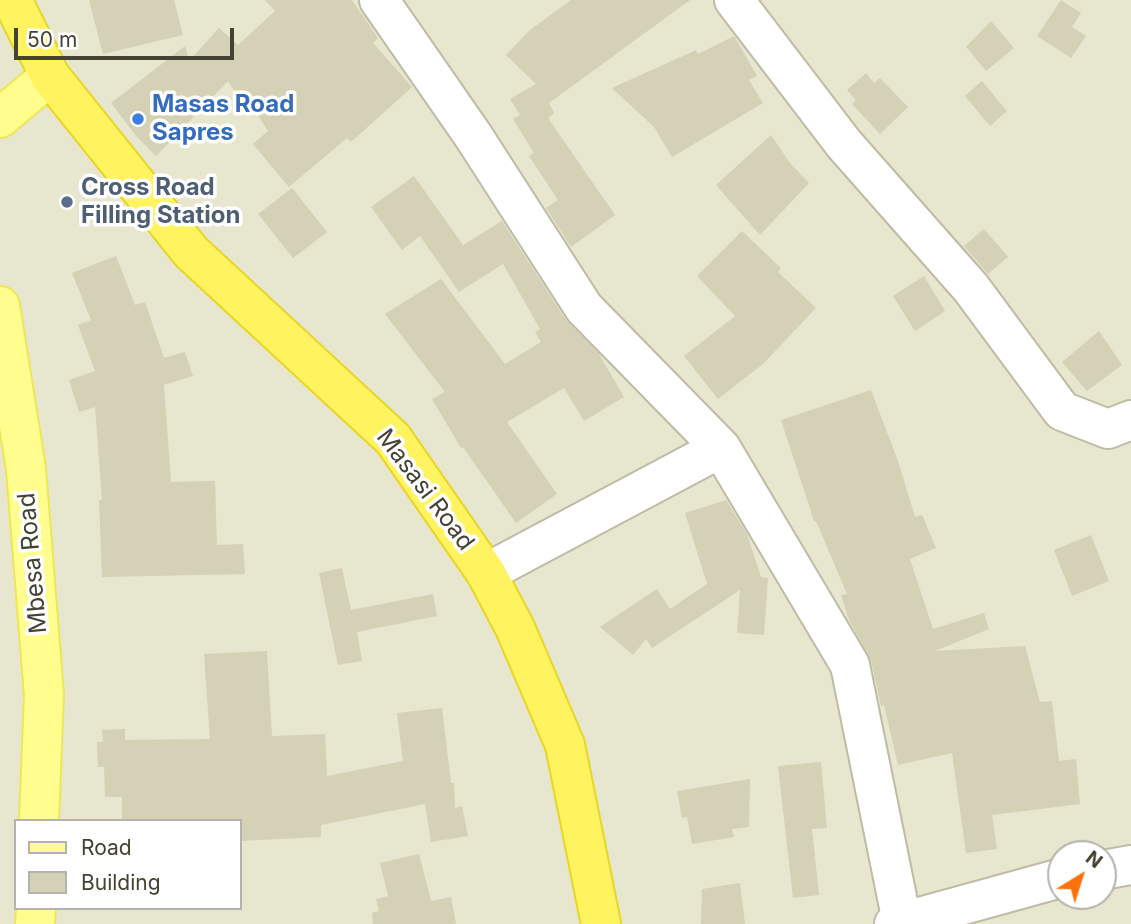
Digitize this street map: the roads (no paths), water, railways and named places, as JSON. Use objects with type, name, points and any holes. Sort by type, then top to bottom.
[{"type":"highway","name":"Masasi Road","points":[[12,0],[50,76],[191,252],[393,439],[485,573],[515,628],[565,745],[601,924]]},
{"type":"main road","points":[[0,118],[50,76]]},
{"type":"main road","name":"Mbesa Road","points":[[0,306],[13,466],[44,695],[39,819]]},
{"type":"street","points":[[379,0],[474,137],[584,308],[721,448],[850,665],[898,923],[1047,882]]},
{"type":"street","points":[[734,0],[844,144],[971,288],[1062,411],[1108,429],[1131,420]]},
{"type":"street","points":[[485,573],[721,448]]},
{"type":"place","name":"Masas Road Sapres","points":[[138,119]]},
{"type":"place","name":"Cross Road Filling Station","points":[[67,202]]}]
